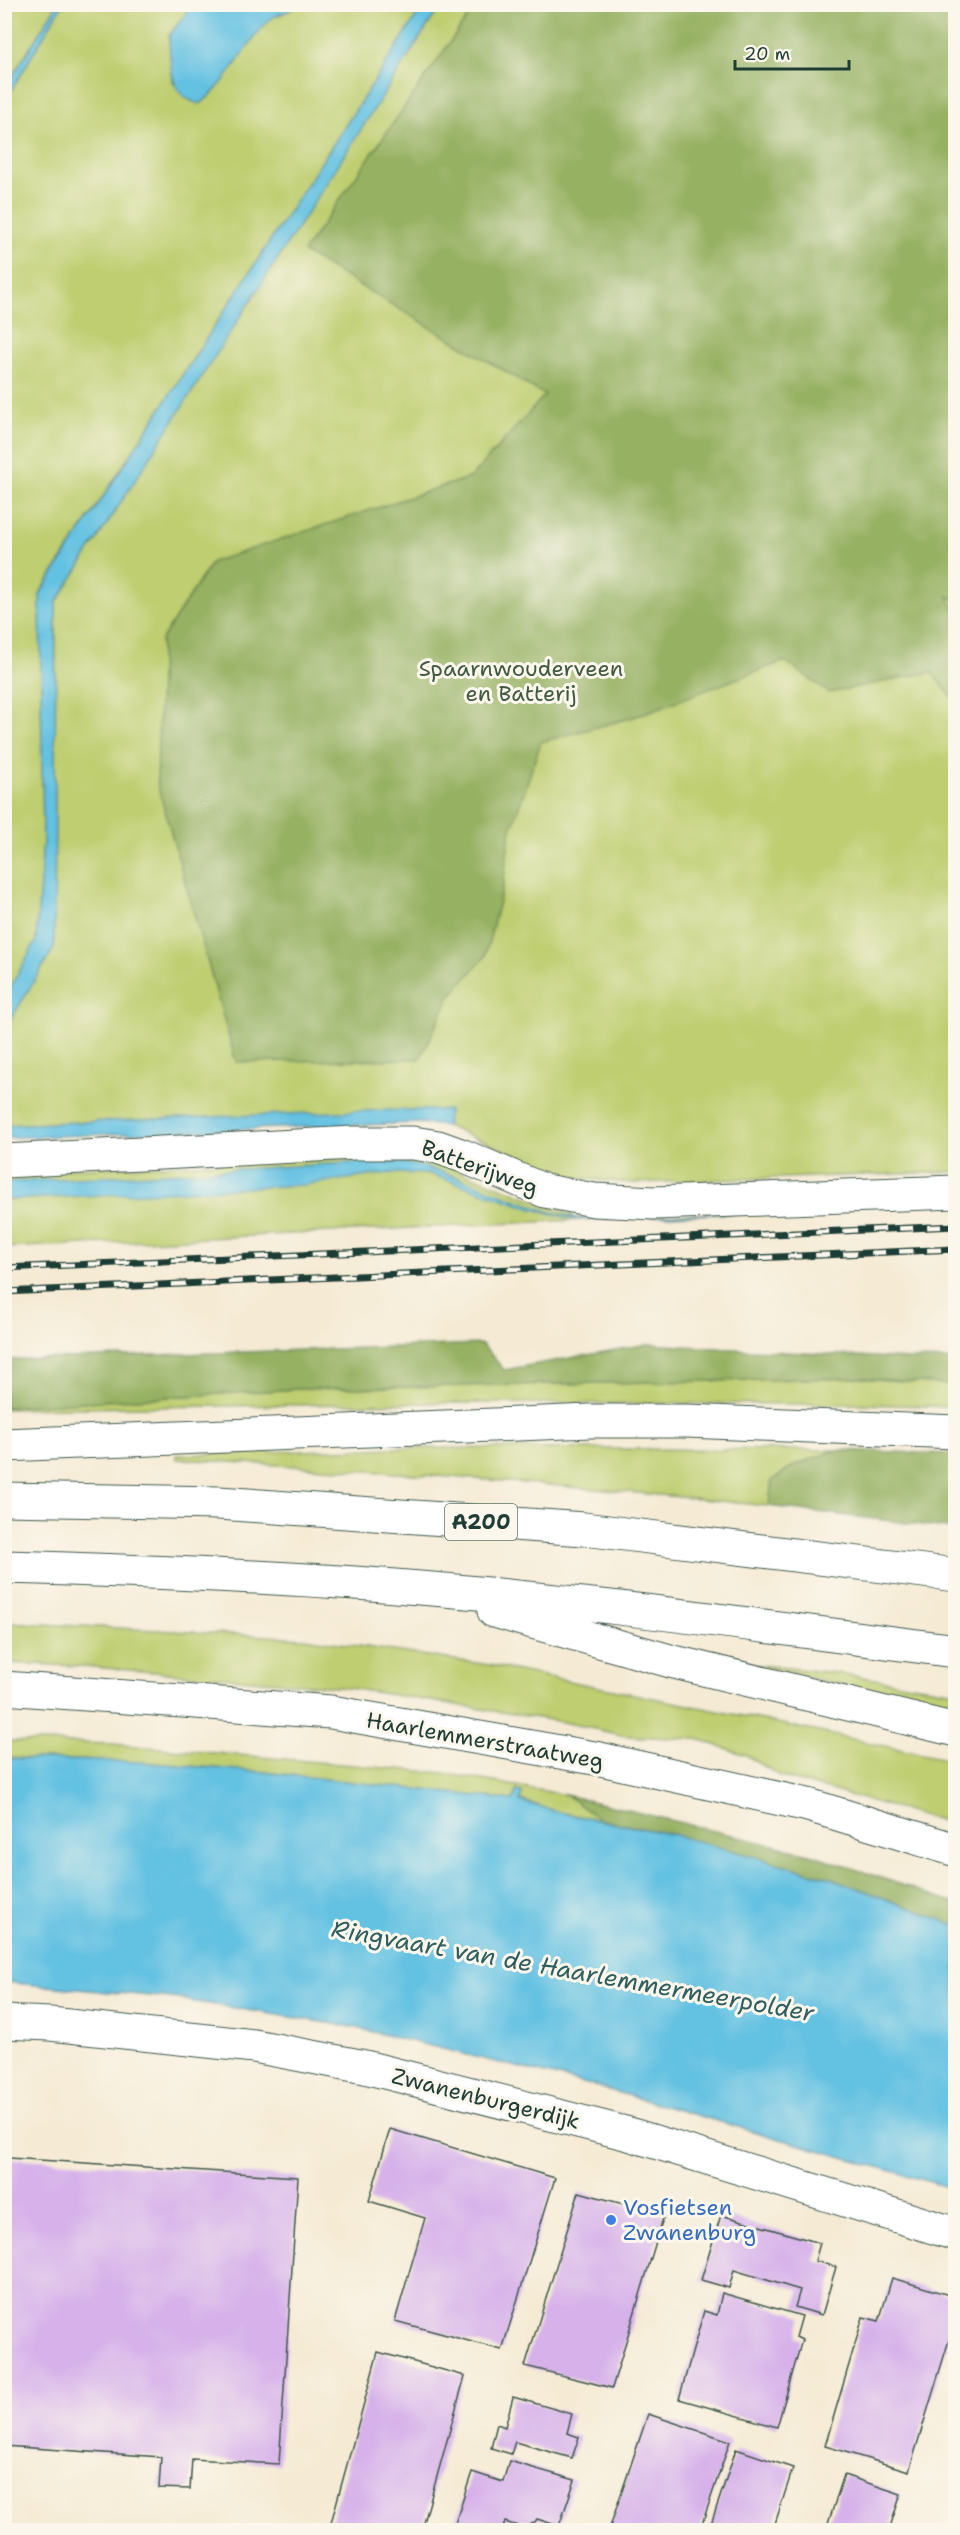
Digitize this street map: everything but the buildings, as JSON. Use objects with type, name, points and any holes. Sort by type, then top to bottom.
[{"type":"main road","name":"Batterijweg","points":[[4,1161],[413,1143],[438,1147],[463,1156],[545,1191],[594,1200],[654,1203],[956,1192]]},
{"type":"main road","points":[[4,1445],[590,1421],[687,1421],[956,1432]]},
{"type":"main road","name":"A200","points":[[4,1499],[219,1503],[584,1529],[956,1575]]},
{"type":"main road","points":[[4,1567],[186,1572],[409,1587],[636,1610],[956,1651]]},
{"type":"main road","points":[[409,1587],[670,1661],[956,1730]]},
{"type":"main road","name":"Haarlemmerstraatweg","points":[[4,1688],[330,1712],[600,1759],[808,1805],[956,1850]]},
{"type":"main road","name":"Zwanenburgerdijk","points":[[4,2022],[50,2024],[254,2046],[365,2067],[629,2134],[956,2234]]},
{"type":"green space","points":[[4,5],[57,5],[5,88]]},
{"type":"green space","points":[[62,5],[192,5],[169,36],[173,83],[200,104],[220,85],[269,20],[297,5],[424,5],[40,593],[43,841],[36,941],[5,997],[5,101]]},
{"type":"green space","name":"Spaarnwouderveen en Batterij","points":[[441,5],[955,5],[955,1172],[632,1183],[573,1178],[446,1126],[448,1110],[5,1125],[4,1029],[54,948],[56,603]]},
{"type":"green space","points":[[476,5],[955,5],[955,600],[948,596],[955,612],[955,701],[931,672],[829,693],[785,661],[634,717],[541,742],[510,833],[503,885],[485,957],[450,996],[420,1059],[236,1062],[157,783],[161,640],[212,562],[471,477],[545,395],[303,252]]},
{"type":"green space","points":[[418,1155],[573,1215],[576,1220],[5,1248],[4,1171]]},
{"type":"green space","points":[[482,1344],[504,1370],[648,1344],[955,1360],[955,1385],[863,1378],[297,1389],[5,1407],[5,1360]]},
{"type":"green space","points":[[863,1378],[956,1385],[955,1407],[865,1404],[433,1403],[5,1409],[5,1407],[297,1389]]},
{"type":"green space","points":[[394,1448],[837,1450],[795,1465],[772,1480],[769,1506],[473,1479],[177,1459],[176,1455]]},
{"type":"green space","points":[[837,1450],[955,1454],[955,1529],[769,1506],[772,1480],[795,1465]]},
{"type":"green space","points":[[5,1622],[304,1638],[489,1665],[768,1721],[955,1761],[955,1824],[780,1776],[746,1755],[697,1739],[626,1736],[563,1722],[349,1688],[80,1666],[5,1663]]},
{"type":"green space","points":[[749,1664],[837,1673],[955,1692],[955,1711]]},
{"type":"green space","points":[[5,1741],[112,1744],[443,1773],[566,1795],[601,1820],[562,1813],[520,1800],[522,1792],[516,1791],[513,1800],[263,1772],[139,1762],[5,1758]]},
{"type":"green space","points":[[566,1795],[814,1855],[955,1903],[955,1925],[831,1878],[675,1835],[601,1820]]},
{"type":"water","points":[[57,5],[62,5],[5,101],[5,88]]},
{"type":"water","points":[[192,5],[297,5],[269,20],[220,85],[200,104],[189,100],[176,86],[170,57],[169,36]]},
{"type":"water","points":[[424,5],[441,5],[56,603],[54,948],[5,1029],[5,997],[36,941],[43,841],[40,594]]},
{"type":"water","points":[[387,1110],[449,1110],[446,1126],[420,1123],[5,1138],[5,1125]]},
{"type":"water","points":[[385,1161],[410,1164],[458,1177],[530,1205],[579,1218],[782,1211],[576,1220],[529,1208],[430,1174],[390,1173],[303,1185],[5,1200],[5,1182]]},
{"type":"water","name":"Ringvaart van de Haarlemmermeerpolder","points":[[5,1758],[139,1762],[263,1772],[513,1800],[516,1791],[522,1792],[520,1801],[562,1813],[675,1835],[831,1878],[955,1925],[955,2189],[595,2086],[353,2027],[172,1998],[5,1982]]},
{"type":"railway","points":[[4,1268],[956,1226]]},
{"type":"railway","points":[[4,1292],[956,1249]]},
{"type":"place","name":"Vosfietsen Zwanenburg","points":[[611,2220]]}]
